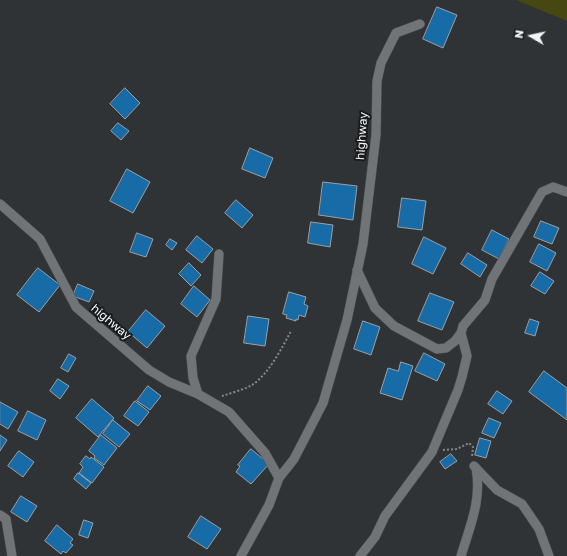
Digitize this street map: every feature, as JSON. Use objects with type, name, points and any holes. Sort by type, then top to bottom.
[{"type":"street","name":"highway","points":[[241,556],[269,505],[279,478],[294,459],[323,403],[347,320],[363,244],[376,135],[377,82],[381,63],[396,33],[420,24]]},
{"type":"street","points":[[360,556],[375,537],[385,516],[432,452],[458,390],[467,356],[462,333],[463,326],[485,300],[492,279],[542,192],[553,187],[567,192]]},
{"type":"street","name":"highway","points":[[0,204],[40,239],[76,307],[149,370],[169,382],[198,394],[229,412],[265,453],[279,478]]},
{"type":"street","points":[[198,394],[193,378],[191,356],[216,299],[220,254]]},
{"type":"street","points":[[357,270],[375,308],[394,326],[437,349],[446,348],[462,333]]},
{"type":"street","points":[[461,556],[473,519],[478,496],[478,479],[475,467]]},
{"type":"street","points":[[475,467],[497,490],[522,504],[539,529],[549,556]]},
{"type":"street","points":[[0,515],[6,519],[12,556]]},
{"type":"path","points":[[207,400],[230,394],[252,385],[276,358],[291,331]]},
{"type":"path","points":[[432,452],[457,449],[469,443],[473,447],[472,456],[475,467]]},
{"type":"shaded area","points":[[516,0],[567,0],[567,21]]},
{"type":"building","points":[[437,7],[457,15],[443,48],[423,39]]},
{"type":"building","points":[[125,88],[140,103],[125,119],[110,104]]},
{"type":"building","points":[[118,123],[129,131],[121,140],[111,131]]},
{"type":"building","points":[[250,148],[273,158],[265,178],[242,169]]},
{"type":"building","points":[[127,169],[150,182],[133,213],[110,201]]},
{"type":"building","points":[[323,182],[357,186],[353,220],[319,215]]},
{"type":"building","points":[[402,198],[426,201],[422,230],[398,227]]},
{"type":"building","points":[[236,200],[253,215],[242,228],[225,213]]},
{"type":"building","points":[[541,221],[559,228],[552,244],[534,237]]},
{"type":"building","points":[[311,222],[333,225],[330,247],[308,243]]},
{"type":"building","points":[[492,230],[509,239],[499,259],[482,250]]},
{"type":"building","points":[[137,233],[153,239],[146,257],[130,252]]},
{"type":"building","points":[[197,236],[213,249],[202,263],[186,250]]},
{"type":"building","points":[[424,237],[446,248],[433,274],[412,264]]},
{"type":"building","points":[[170,239],[177,243],[172,250],[166,245]]},
{"type":"building","points":[[539,244],[556,253],[547,271],[530,262]]},
{"type":"building","points":[[468,253],[487,265],[480,277],[461,264]]},
{"type":"building","points":[[189,263],[201,275],[191,286],[179,274]]},
{"type":"building","points":[[38,268],[60,285],[39,312],[17,295]]},
{"type":"building","points":[[540,272],[554,281],[545,294],[531,286]]},
{"type":"building","points":[[78,284],[94,291],[89,302],[73,296]]},
{"type":"building","points":[[194,286],[210,300],[197,317],[181,304]]},
{"type":"building","points":[[289,292],[306,297],[304,304],[308,306],[305,317],[299,315],[298,320],[296,319],[296,321],[286,318],[287,315],[283,314]]},
{"type":"building","points":[[430,293],[454,302],[442,330],[418,321]]},
{"type":"building","points":[[146,310],[165,326],[147,348],[128,332]]},
{"type":"building","points":[[248,316],[269,319],[265,346],[244,343]]},
{"type":"building","points":[[530,319],[539,322],[535,336],[525,333]]},
{"type":"building","points":[[363,321],[380,327],[371,355],[354,349]]},
{"type":"building","points":[[424,353],[445,364],[437,381],[415,371]]},
{"type":"building","points":[[69,354],[76,358],[68,372],[61,368]]},
{"type":"building","points":[[401,362],[413,366],[402,400],[380,393],[388,368],[398,371]]},
{"type":"building","points":[[544,371],[567,388],[567,420],[529,392]]},
{"type":"building","points":[[58,379],[69,386],[60,399],[50,391]]},
{"type":"building","points":[[148,386],[161,396],[150,410],[137,401]]},
{"type":"building","points":[[497,391],[512,401],[503,414],[488,404]]},
{"type":"building","points":[[92,399],[114,418],[98,437],[76,418]]},
{"type":"building","points":[[135,401],[149,412],[138,426],[124,416]]},
{"type":"building","points":[[0,402],[18,412],[8,429],[0,424]]},
{"type":"building","points":[[28,411],[46,420],[37,440],[18,431]]},
{"type":"building","points":[[489,418],[501,423],[494,438],[482,433]]},
{"type":"building","points":[[113,420],[130,434],[119,447],[103,434]]},
{"type":"building","points":[[0,435],[7,440],[0,451]]},
{"type":"building","points":[[101,435],[117,448],[104,465],[94,458],[95,456],[89,451]]},
{"type":"building","points":[[480,438],[491,441],[486,458],[475,455]]},
{"type":"building","points":[[251,449],[269,464],[251,484],[236,472],[240,466],[238,465]]},
{"type":"building","points":[[19,451],[34,462],[23,477],[8,466]]},
{"type":"building","points":[[451,454],[457,461],[445,469],[440,462]]},
{"type":"building","points":[[86,456],[90,459],[91,457],[104,467],[92,483],[79,473],[83,467],[80,464]]},
{"type":"building","points":[[78,473],[91,483],[86,489],[74,479]]},
{"type":"building","points":[[21,496],[37,506],[27,522],[11,512]]},
{"type":"building","points":[[201,516],[221,529],[207,549],[188,537]]},
{"type":"building","points":[[84,520],[93,523],[88,538],[79,535]]},
{"type":"building","points":[[57,525],[73,539],[70,543],[73,545],[66,553],[63,551],[61,554],[45,541]]}]
